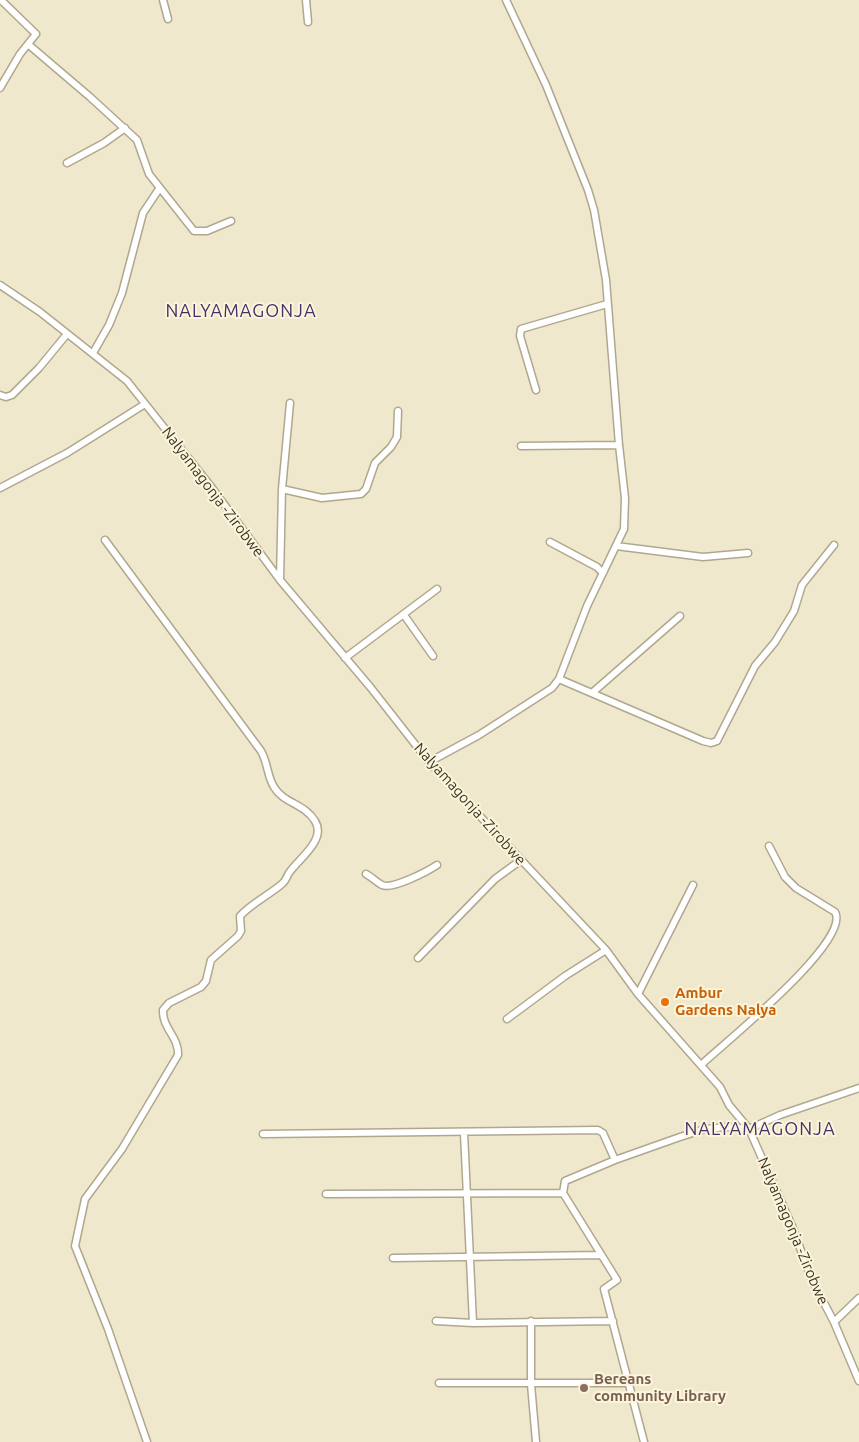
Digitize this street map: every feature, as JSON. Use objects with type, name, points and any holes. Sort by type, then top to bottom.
[{"type":"street","points":[[0,88],[20,54],[29,45],[36,33],[1,0]]},
{"type":"street","points":[[163,0],[168,19]]},
{"type":"street","points":[[306,0],[308,22]]},
{"type":"street","points":[[429,762],[510,715],[552,688],[560,679],[603,573],[624,529],[625,514],[599,234],[588,190],[546,85],[506,0]]},
{"type":"street","points":[[29,45],[137,140],[149,174],[194,231],[207,230],[231,221]]},
{"type":"street","points":[[66,163],[125,128]]},
{"type":"street","points":[[93,354],[109,325],[122,293],[143,214],[160,189]]},
{"type":"street","name":"Nalyamagonja -Zirobwe","points":[[0,285],[127,381],[209,484],[280,580],[429,762],[606,950],[638,994],[720,1087],[729,1105],[749,1129],[792,1226],[811,1278],[834,1322],[859,1381]]},
{"type":"street","points":[[536,390],[520,336],[521,329],[607,304]]},
{"type":"street","points":[[0,395],[6,397],[12,395],[39,368],[67,334]]},
{"type":"street","points":[[280,580],[282,489],[290,403]]},
{"type":"street","points":[[0,488],[67,453],[145,404]]},
{"type":"street","points":[[282,489],[322,498],[361,494],[366,489],[375,463],[391,447],[397,437],[398,411]]},
{"type":"street","points":[[521,446],[619,445]]},
{"type":"street","points":[[105,540],[200,672],[261,751],[266,759],[274,789],[281,796],[306,810],[316,822],[318,830],[314,843],[283,883],[264,895],[240,916],[241,931],[238,936],[211,960],[206,980],[201,987],[169,1004],[163,1010],[165,1026],[178,1045],[178,1054],[122,1149],[86,1199],[76,1246],[148,1442]]},
{"type":"street","points":[[550,542],[597,567],[603,573]]},
{"type":"street","points":[[560,679],[703,741],[711,743],[717,741],[755,666],[775,642],[794,611],[802,585],[834,544]]},
{"type":"street","points":[[616,546],[702,557],[748,553]]},
{"type":"street","points":[[345,658],[436,589]]},
{"type":"street","points":[[404,615],[433,656]]},
{"type":"street","points":[[592,693],[680,616]]},
{"type":"street","points":[[701,1065],[796,980],[830,936],[837,921],[835,912],[796,888],[785,877],[769,846]]},
{"type":"street","points":[[418,958],[495,879],[521,860]]},
{"type":"street","points":[[366,874],[382,885],[390,886],[400,884],[436,865]]},
{"type":"street","points":[[638,994],[693,885]]},
{"type":"street","points":[[507,1018],[565,976],[606,950]]},
{"type":"street","points":[[644,1442],[614,1321],[604,1289],[617,1280],[563,1193],[563,1185],[568,1179],[615,1160],[705,1130],[727,1127],[749,1129],[780,1114],[859,1088]]},
{"type":"street","points":[[264,1134],[598,1130],[603,1133],[615,1160]]},
{"type":"street","points":[[464,1133],[473,1323]]},
{"type":"street","points":[[326,1194],[563,1193]]},
{"type":"street","points":[[393,1258],[601,1255]]},
{"type":"street","points":[[834,1322],[859,1298]]},
{"type":"street","points":[[436,1321],[473,1323],[614,1321]]},
{"type":"street","points":[[531,1321],[530,1384],[536,1442]]},
{"type":"street","points":[[439,1384],[629,1383]]},
{"type":"place","name":"Ambur Gardens Nalya","points":[[665,1002]]},
{"type":"place","name":"Bereans community Library","points":[[584,1388]]},
{"type":"district","name":"NALYAMAGONJA","points":[[241,311]]},
{"type":"district","name":"NALYAMAGONJA","points":[[760,1129]]}]
